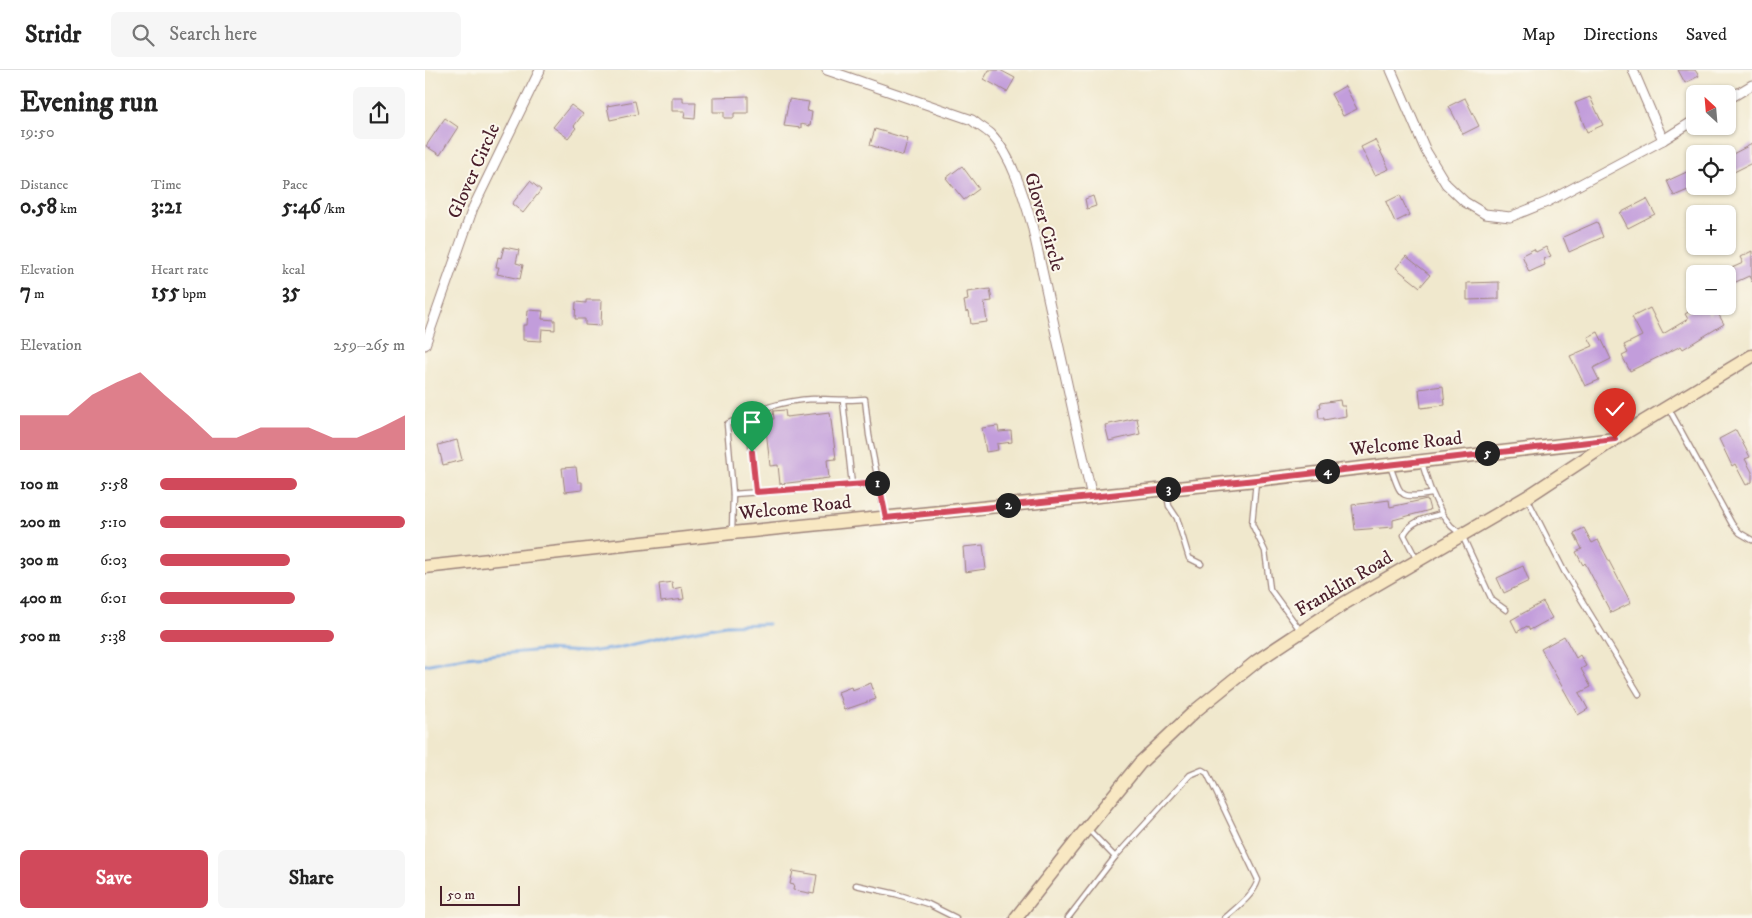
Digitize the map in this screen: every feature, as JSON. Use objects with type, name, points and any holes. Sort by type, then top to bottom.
[{"type":"street","name":"Glover Circle","points":[[425,346],[473,208],[540,70]]},
{"type":"street","name":"Glover Circle","points":[[827,70],[972,120],[990,134],[1001,148],[1021,185],[1032,225],[1092,497]]},
{"type":"street","points":[[1391,70],[1426,151],[1446,184],[1465,202],[1485,214],[1511,217],[1547,202],[1663,140],[1686,126]]},
{"type":"street","points":[[1633,70],[1663,140]]},
{"type":"street","points":[[1736,95],[1752,85]]},
{"type":"street","name":"Franklin Road","points":[[1016,918],[1140,763],[1195,711],[1257,661],[1343,604],[1527,497],[1615,439],[1752,356]]},
{"type":"street","name":"Welcome Road","points":[[425,567],[732,533],[1256,480],[1615,439]]},
{"type":"lane","points":[[732,533],[733,494],[727,424],[765,407],[812,399],[843,401],[865,399],[869,435],[886,518]]},
{"type":"lane","points":[[843,401],[851,485]]},
{"type":"lane","points":[[1668,408],[1732,524],[1740,533],[1752,540]]},
{"type":"lane","points":[[748,413],[756,492]]},
{"type":"lane","points":[[1421,461],[1432,494],[1442,514],[1451,526],[1462,535],[1492,600],[1506,610]]},
{"type":"lane","points":[[1390,464],[1399,489],[1403,494],[1409,497],[1432,494]]},
{"type":"lane","points":[[1256,480],[1252,524],[1265,551],[1270,589],[1301,631]]},
{"type":"lane","points":[[733,494],[879,483]]},
{"type":"lane","points":[[1166,489],[1169,506],[1177,518],[1189,558],[1201,564]]},
{"type":"lane","points":[[1527,497],[1563,571],[1639,694]]},
{"type":"lane","points":[[1418,561],[1404,535],[1407,528],[1421,519],[1442,514]]},
{"type":"lane","points":[[1068,918],[1115,857],[1190,775],[1202,770],[1207,774],[1258,880],[1255,889],[1225,918]]},
{"type":"lane","points":[[1087,828],[1115,857]]},
{"type":"lane","points":[[856,885],[896,894],[928,904],[956,918]]},
{"type":"building","points":[[989,70],[1000,70],[1015,78],[1007,92],[984,79]]},
{"type":"building","points":[[1678,70],[1695,70],[1699,76],[1685,83]]},
{"type":"building","points":[[1345,86],[1357,109],[1343,116],[1331,94]]},
{"type":"building","points":[[748,96],[748,113],[734,113],[734,118],[724,118],[724,112],[713,112],[713,97]]},
{"type":"building","points":[[672,97],[683,97],[683,102],[696,102],[695,119],[684,118],[685,111],[672,111]]},
{"type":"building","points":[[1590,97],[1603,125],[1587,132],[1575,103]]},
{"type":"building","points":[[1465,98],[1479,126],[1463,134],[1449,106]]},
{"type":"building","points":[[789,99],[809,102],[807,111],[812,112],[810,126],[801,124],[801,128],[784,126]]},
{"type":"building","points":[[635,101],[638,114],[610,120],[607,106]]},
{"type":"building","points":[[571,105],[583,114],[568,138],[553,127]]},
{"type":"building","points":[[445,118],[458,127],[440,155],[426,146]]},
{"type":"building","points":[[875,129],[908,139],[903,156],[870,145]]},
{"type":"building","points":[[1375,140],[1389,169],[1375,175],[1361,147]]},
{"type":"building","points":[[1752,144],[1752,163],[1736,171],[1736,152]]},
{"type":"building","points":[[962,166],[979,189],[964,200],[946,178]]},
{"type":"building","points":[[1686,172],[1686,191],[1674,196],[1667,181]]},
{"type":"building","points":[[530,181],[541,190],[523,213],[512,204]]},
{"type":"building","points":[[1400,195],[1409,215],[1395,222],[1386,202]]},
{"type":"building","points":[[1093,196],[1096,206],[1087,209],[1085,199]]},
{"type":"building","points":[[1647,199],[1655,214],[1628,228],[1620,213]]},
{"type":"building","points":[[1597,222],[1603,237],[1569,252],[1563,237]]},
{"type":"building","points":[[504,247],[519,250],[516,263],[523,265],[520,279],[497,274],[499,267],[496,267],[498,257],[501,258]]},
{"type":"building","points":[[1546,247],[1551,256],[1543,259],[1545,265],[1529,272],[1522,255],[1534,249],[1536,252]]},
{"type":"building","points":[[1752,251],[1752,282],[1749,276],[1736,282],[1736,266],[1743,263],[1740,257]]},
{"type":"building","points":[[1406,256],[1430,275],[1420,287],[1396,268]]},
{"type":"building","points":[[1499,282],[1499,299],[1467,300],[1467,283]]},
{"type":"building","points":[[990,289],[992,301],[984,302],[987,322],[971,324],[969,311],[966,312],[964,301],[968,300],[967,292]]},
{"type":"building","points":[[586,300],[602,300],[601,326],[585,325],[585,319],[575,319],[576,302],[586,303]]},
{"type":"building","points":[[1650,308],[1663,334],[1688,319],[1685,314],[1719,315],[1724,324],[1683,349],[1681,346],[1630,371],[1622,356],[1628,353],[1624,345],[1642,336],[1632,317]]},
{"type":"building","points":[[528,310],[543,311],[542,319],[555,320],[555,330],[542,329],[541,341],[523,340],[523,325],[527,325]]},
{"type":"building","points":[[1598,332],[1611,359],[1593,368],[1599,380],[1585,386],[1570,356],[1593,346],[1588,337]]},
{"type":"building","points":[[1443,386],[1445,405],[1421,408],[1419,389]]},
{"type":"building","points":[[1340,400],[1341,406],[1345,406],[1346,416],[1324,420],[1324,418],[1319,418],[1318,408],[1321,407],[1320,403]]},
{"type":"building","points":[[785,410],[786,417],[830,412],[836,459],[827,460],[829,478],[780,484],[778,465],[770,466],[765,420],[774,419],[773,411]]},
{"type":"building","points":[[1137,418],[1140,434],[1109,441],[1105,425]]},
{"type":"building","points":[[998,426],[999,432],[1011,431],[1012,442],[997,444],[998,450],[986,452],[982,428]]},
{"type":"building","points":[[1736,430],[1750,457],[1745,459],[1752,472],[1752,482],[1746,485],[1735,464],[1732,466],[1719,439]]},
{"type":"building","points":[[457,440],[462,460],[443,465],[438,445]]},
{"type":"building","points":[[576,467],[578,482],[582,482],[582,490],[565,492],[562,468]]},
{"type":"building","points":[[1427,499],[1430,510],[1393,520],[1393,527],[1355,530],[1352,505],[1389,500],[1390,507]]},
{"type":"building","points":[[1584,528],[1592,543],[1598,540],[1631,603],[1611,613],[1585,563],[1583,565],[1576,552],[1582,549],[1574,533]]},
{"type":"building","points":[[983,545],[986,569],[965,572],[963,547]]},
{"type":"building","points":[[1523,566],[1529,581],[1504,593],[1497,578]]},
{"type":"building","points":[[672,582],[673,589],[682,587],[684,599],[661,602],[659,584]]},
{"type":"building","points":[[1543,602],[1552,618],[1530,630],[1527,626],[1517,632],[1511,620]]},
{"type":"building","points":[[1564,636],[1576,658],[1580,655],[1586,666],[1581,669],[1591,687],[1579,693],[1588,709],[1578,715],[1541,649]]},
{"type":"building","points":[[871,683],[876,699],[844,710],[838,692],[851,687],[852,690]]},
{"type":"building","points":[[793,871],[817,875],[814,894],[793,890],[794,885],[790,884]]},
{"type":"waterway","points":[[425,665],[465,657],[543,650],[588,652],[618,648],[725,625],[768,624]]},
{"type":"route","points":[[752,452],[756,492],[879,483],[886,518],[1256,480],[1615,439]]}]
